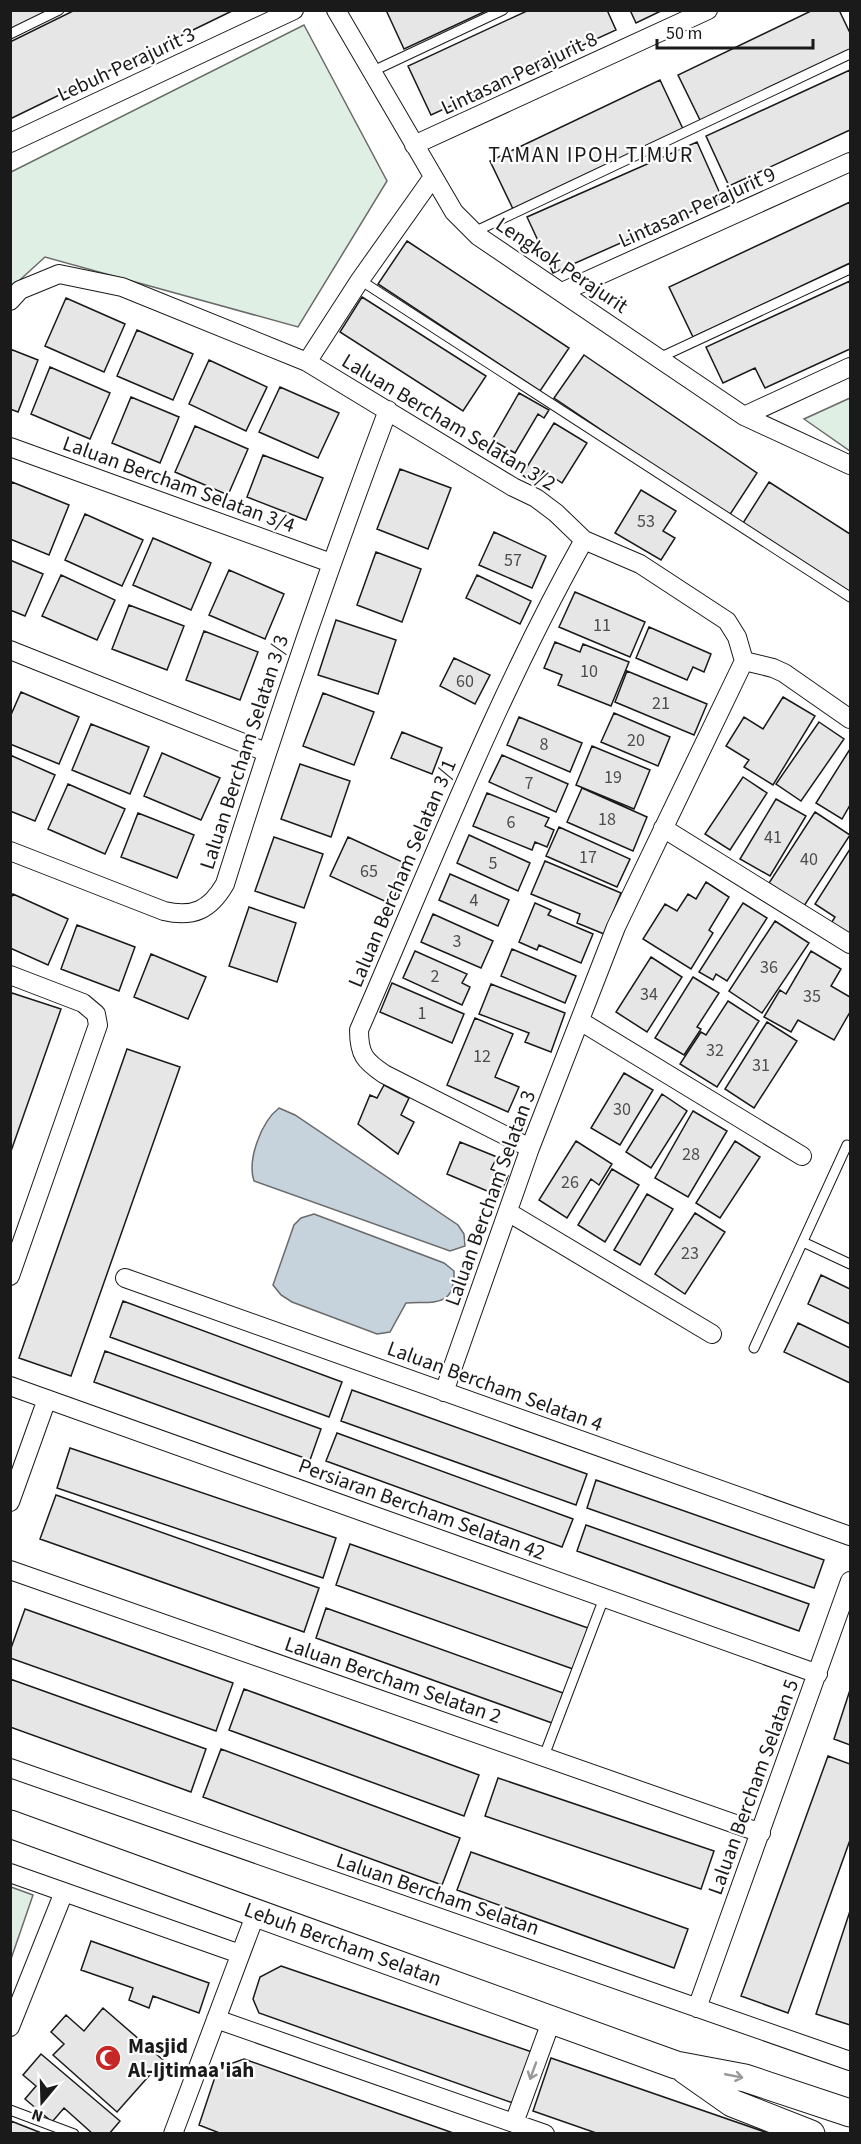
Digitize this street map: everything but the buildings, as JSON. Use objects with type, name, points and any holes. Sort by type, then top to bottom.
[{"type":"street","name":"Lebuh Perajurit 3","points":[[10,142],[294,10]]},
{"type":"street","name":"Lengkok Perajurit","points":[[336,10],[454,212],[474,232],[744,416],[850,465]]},
{"type":"street","name":"Lintasan Perajurit 8","points":[[414,146],[708,10]]},
{"type":"street","name":"Lintasan Perajurit 9","points":[[562,292],[850,162]]},
{"type":"street","points":[[307,362],[360,280],[433,177]]},
{"type":"street","name":"Laluan Bercham Selatan 3/2","points":[[10,301],[21,290],[49,278],[59,274],[69,276],[122,287],[307,362],[513,487],[536,498],[556,513],[584,540],[640,564],[727,621],[737,637],[744,661]]},
{"type":"street","points":[[744,416],[850,367]]},
{"type":"street","name":"Laluan Bercham Selatan 3/3","points":[[10,851],[178,914],[193,913],[207,906],[218,896],[225,884],[331,563],[388,410]]},
{"type":"street","name":"Laluan Bercham Selatan 3/4","points":[[10,447],[331,563]]},
{"type":"street","name":"Laluan Bercham Selatan 3/1","points":[[530,1148],[384,1074],[368,1063],[359,1045],[358,1030],[455,801],[549,601],[584,540]]},
{"type":"street","points":[[10,650],[267,752]]},
{"type":"street","points":[[744,661],[784,673],[850,719]]},
{"type":"street","name":"Laluan Bercham Selatan 3","points":[[444,1392],[530,1148],[616,927],[744,661]]},
{"type":"street","points":[[663,828],[850,944]]},
{"type":"street","points":[[10,975],[83,1003],[96,1014],[98,1025],[10,1276]]},
{"type":"street","points":[[580,1021],[802,1156]]},
{"type":"street","points":[[508,1212],[712,1334]]},
{"type":"street","name":"Laluan Bercham Selatan 4","points":[[125,1278],[850,1536]]},
{"type":"street","name":"Persiaran Bercham Selatan 42","points":[[10,1386],[818,1674]]},
{"type":"street","points":[[10,1502],[47,1399]]},
{"type":"street","name":"Laluan Bercham Selatan 2","points":[[10,1570],[761,1833]]},
{"type":"street","name":"Laluan Bercham Selatan 5","points":[[697,2008],[850,1581]]},
{"type":"street","name":"Laluan Bercham Selatan","points":[[10,1768],[850,2061]]},
{"type":"street","name":"Lebuh Bercham Selatan","points":[[10,1824],[676,2065]]},
{"type":"street","points":[[10,1873],[240,1954]]},
{"type":"street","points":[[10,2027],[64,1892]]},
{"type":"street","points":[[177,2132],[256,1912]]},
{"type":"street","points":[[216,2019],[513,2128],[545,2133]]},
{"type":"street","points":[[513,2128],[552,2019]]},
{"type":"street","points":[[676,2065],[732,2103],[811,2133]]},
{"type":"street","points":[[676,2065],[745,2078],[850,2114]]},
{"type":"street","points":[[732,2103],[766,2104],[840,2129],[850,2129]]},
{"type":"lane","points":[[10,34],[59,10]]},
{"type":"lane","points":[[371,72],[503,10]]},
{"type":"lane","points":[[474,232],[850,54]]},
{"type":"lane","points":[[659,358],[850,268]]},
{"type":"lane","points":[[360,280],[850,597]]},
{"type":"lane","points":[[754,1348],[847,1146]]},
{"type":"lane","points":[[803,1242],[850,1264]]},
{"type":"lane","points":[[544,1756],[604,1598]]},
{"type":"lane","points":[[10,2110],[73,2133]]},
{"type":"green space","points":[[304,25],[387,181],[298,327],[45,257],[11,288],[11,172]]},
{"type":"green space","points":[[850,398],[850,451],[804,419]]},
{"type":"green space","points":[[10,1887],[33,1895],[11,1959]]},
{"type":"shaded area","points":[[279,1108],[295,1115],[458,1225],[464,1234],[465,1246],[450,1251],[254,1181],[252,1163],[257,1142],[272,1114]]},
{"type":"shaded area","points":[[314,1214],[444,1263],[454,1271],[451,1292],[440,1301],[406,1303],[390,1332],[377,1334],[292,1302],[281,1295],[273,1285],[294,1225],[301,1218]]},
{"type":"place","name":"Masjid Al-Ijtimaa'iah","points":[[108,2058]]},
{"type":"district","name":"TAMAN IPOH TIMUR","points":[[591,155]]}]
